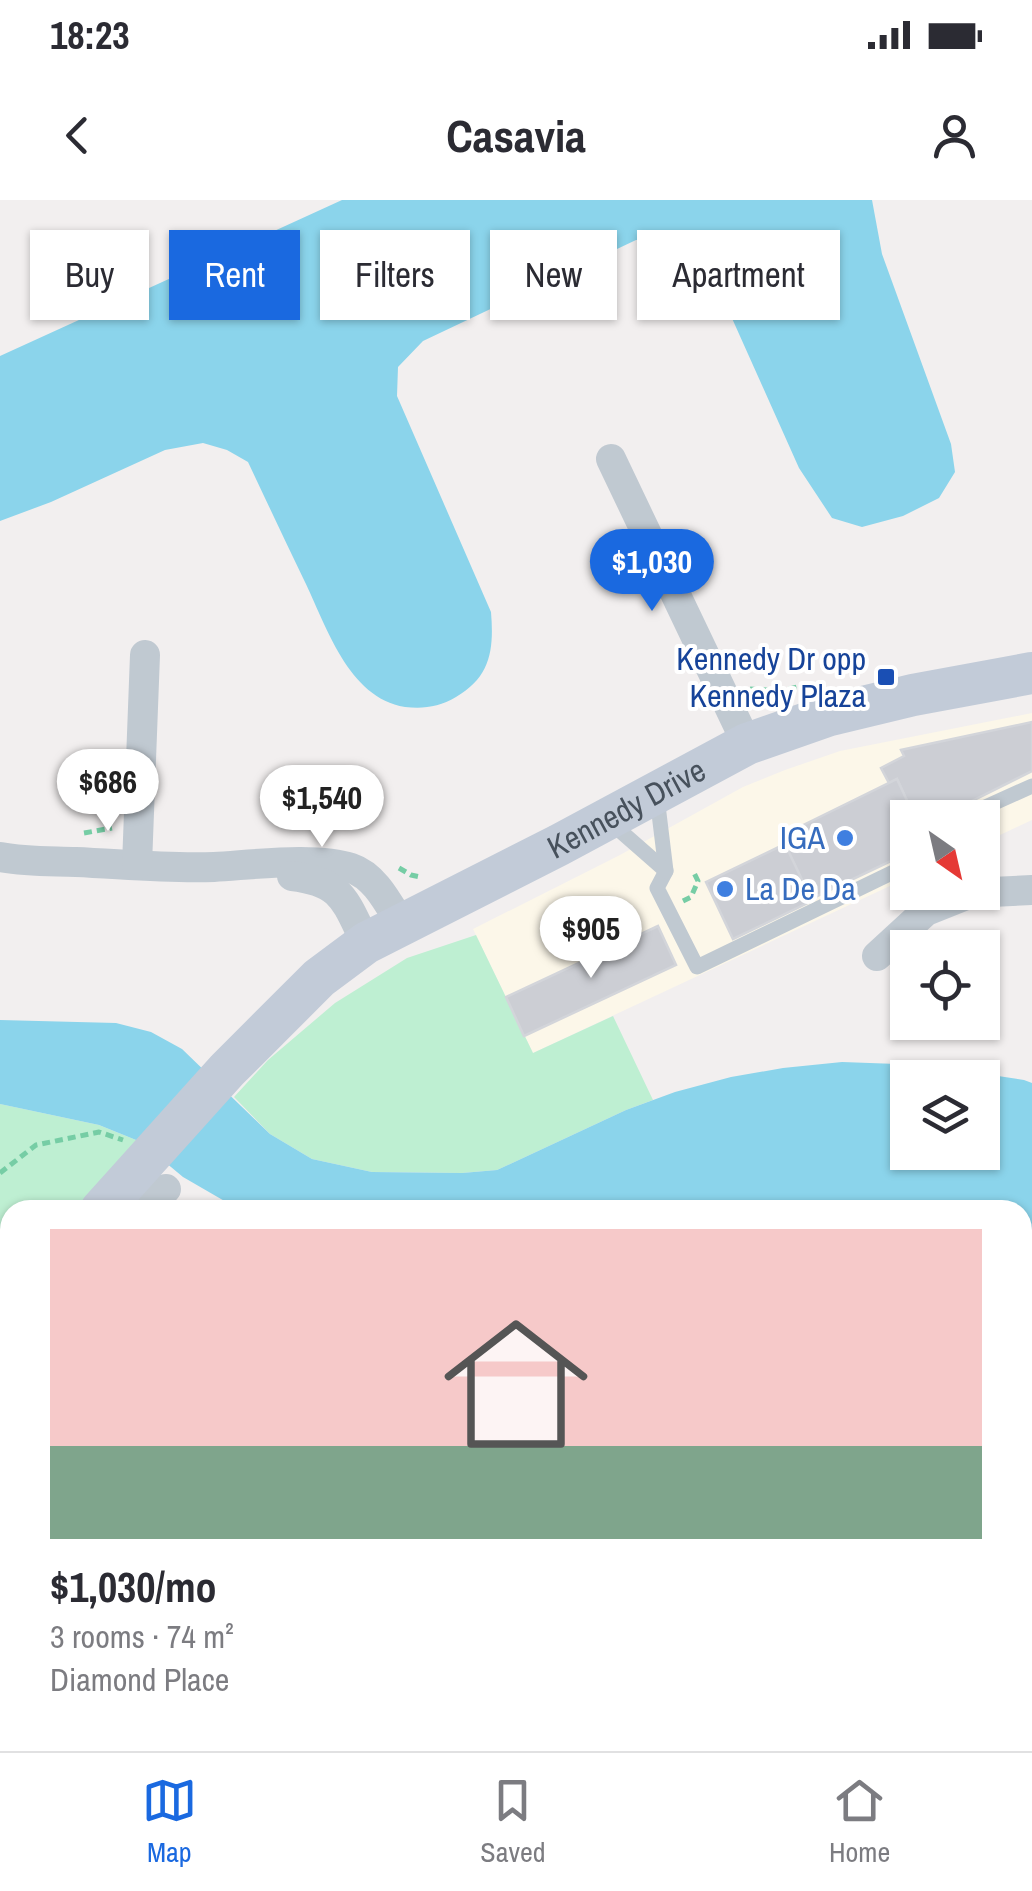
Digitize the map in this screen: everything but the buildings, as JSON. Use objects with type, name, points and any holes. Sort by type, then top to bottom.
[{"type":"street","points":[[610,459],[747,744]]},
{"type":"street","points":[[137,865],[145,655]]},
{"type":"street","name":"Kennedy Drive","points":[[116,1200],[147,1177],[227,1070],[319,978],[383,933],[559,846],[747,744],[830,715],[1032,673]]},
{"type":"street","points":[[0,857],[210,867],[337,864],[352,868],[374,884],[383,933]]},
{"type":"street","points":[[877,956],[926,911],[971,893],[1032,890]]},
{"type":"lane","points":[[1000,800],[1032,786]]},
{"type":"lane","points":[[657,792],[666,871],[658,888],[697,967],[890,874]]},
{"type":"lane","points":[[606,819],[666,871]]},
{"type":"path","points":[[683,901],[691,897],[698,881],[694,872]]},
{"type":"path","points":[[0,1173],[36,1145],[99,1132],[147,1177]]},
{"type":"shaded area","points":[[1032,713],[1032,820],[1000,835],[1000,800],[890,800],[890,886],[533,1053],[473,929],[743,787],[840,751]]},
{"type":"green space","points":[[476,935],[533,1053],[613,1016],[653,1100],[497,1170],[462,1173],[372,1172],[312,1159],[270,1134],[234,1097],[268,1060],[335,1003],[407,958]]},
{"type":"green space","points":[[0,1104],[99,1125],[141,1142],[90,1200],[0,1200]]},
{"type":"water","points":[[342,200],[872,200],[882,254],[951,444],[955,472],[939,498],[903,516],[862,527],[832,518],[799,468],[733,320],[840,320],[840,230],[637,230],[637,240],[617,249],[617,230],[490,230],[490,309],[470,319],[470,230],[320,230],[320,320],[467,320],[423,341],[398,367],[397,396],[491,612],[488,661],[477,680],[450,700],[419,708],[385,701],[368,690],[341,657],[248,462],[227,450],[203,443],[165,450],[0,521],[0,356],[79,320],[149,320],[149,288],[169,279],[169,320],[300,320],[300,230],[276,230]]},
{"type":"water","points":[[0,1020],[116,1023],[151,1032],[182,1049],[270,1134],[312,1159],[372,1172],[497,1170],[626,1110],[675,1092],[731,1077],[842,1062],[890,1064],[890,1170],[1000,1170],[1000,1076],[1032,1083],[1032,1200],[223,1200],[183,1177],[141,1142],[99,1125],[0,1104]]},
{"type":"place","name":"Kennedy Dr opp Kennedy Plaza","points":[[886,677]]},
{"type":"place","name":"IGA","points":[[845,838]]},
{"type":"place","name":"La De Da","points":[[725,889]]}]
